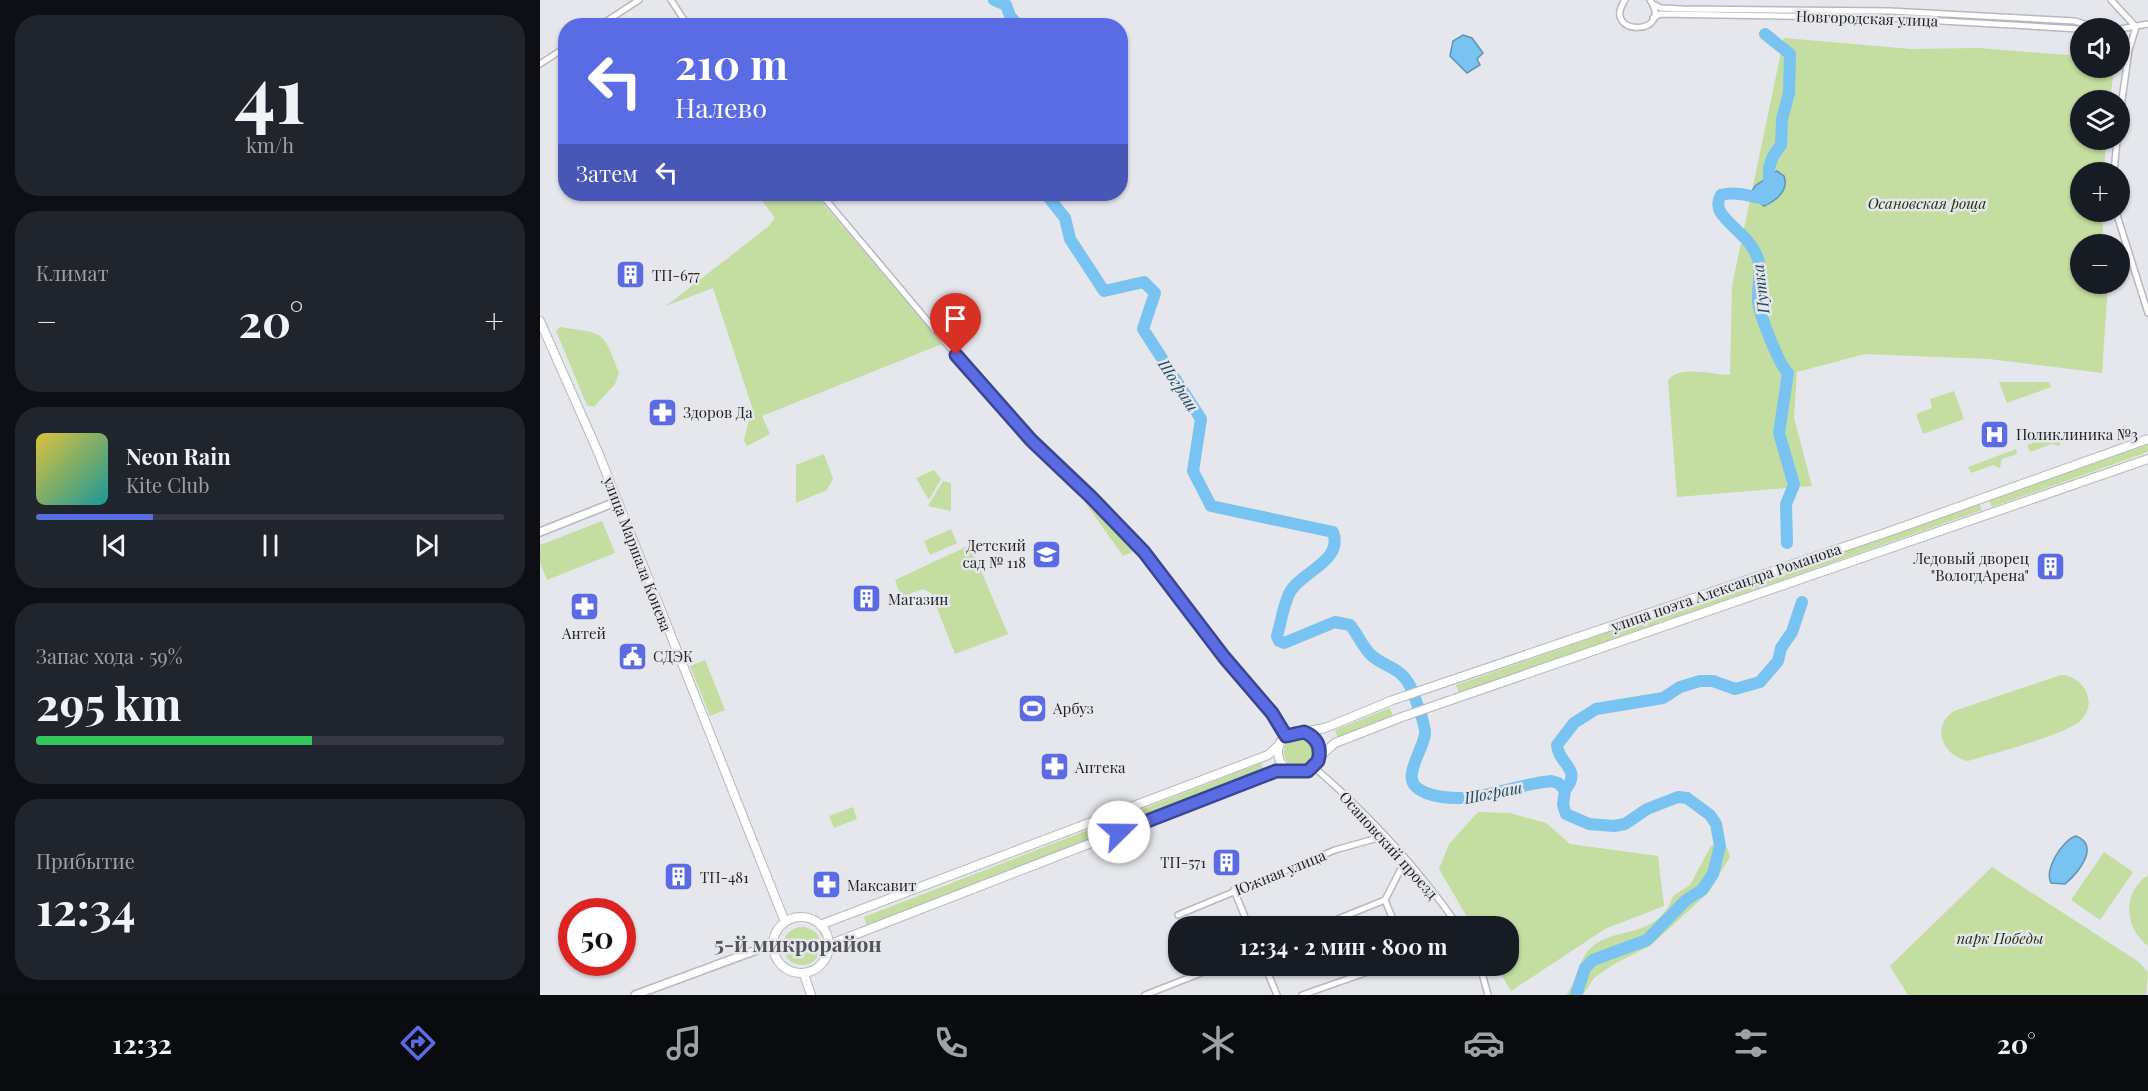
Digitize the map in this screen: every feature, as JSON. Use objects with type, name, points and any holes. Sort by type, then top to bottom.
[{"type":"main road","name":"улица Маршала Конева","points":[[540,321],[558,356],[618,501],[785,922]]},
{"type":"main road","name":"улица поэта Александра Романова","points":[[1304,732],[1325,728],[1393,700],[1891,531],[2148,439]]},
{"type":"main road","name":"улица поэта Александра Романова","points":[[1320,757],[1335,743],[1402,717],[2148,459]]},
{"type":"main road","points":[[820,925],[1268,755],[1283,740],[1304,732],[1316,740],[1320,757],[1314,767],[1303,773],[1276,771],[836,942],[819,966],[804,974],[790,972],[781,965],[774,956],[773,944],[777,930],[785,922],[803,917],[820,925],[828,939],[829,949]]},
{"type":"main road","points":[[1283,740],[1280,760],[1290,771]]},
{"type":"main road","points":[[804,974],[811,995]]},
{"type":"street","points":[[611,18],[639,0]]},
{"type":"street","points":[[671,0],[683,18]]},
{"type":"street","name":"Новгородская улица","points":[[1625,0],[1620,14],[1629,27],[1643,28],[1660,14],[1889,18],[2070,28]]},
{"type":"street","points":[[2111,0],[2136,27]]},
{"type":"street","points":[[1652,2],[1653,18]]},
{"type":"street","name":"Новгородская улица","points":[[1652,2],[1661,8],[1683,9],[1890,10],[2070,21]]},
{"type":"street","points":[[2130,28],[2148,24]]},
{"type":"street","points":[[2123,90],[2129,50],[2136,27]]},
{"type":"street","points":[[540,64],[558,52]]},
{"type":"street","points":[[827,201],[999,406],[1144,552],[1224,657],[1272,713],[1283,740]]},
{"type":"street","points":[[2119,222],[2148,313]]},
{"type":"street","points":[[540,532],[618,501]]},
{"type":"street","name":"Осановский проезд","points":[[1314,767],[1385,836],[1450,916]]},
{"type":"street","name":"Южная улица","points":[[1178,915],[1335,850],[1385,836]]},
{"type":"street","points":[[1345,916],[1385,900],[1406,859]]},
{"type":"street","points":[[1234,890],[1245,916]]},
{"type":"street","points":[[1385,900],[1392,916]]},
{"type":"street","points":[[635,995],[773,944]]},
{"type":"street","points":[[1145,995],[1193,976]]},
{"type":"street","points":[[1269,976],[1278,995]]},
{"type":"street","points":[[1302,995],[1356,976]]},
{"type":"street","points":[[1483,976],[1488,995]]},
{"type":"green space","name":"Осановская роща","points":[[1784,38],[1911,49],[1978,48],[2070,55],[2070,78],[2113,78],[2111,90],[2070,90],[2070,150],[2105,150],[2105,162],[2070,162],[2070,222],[2103,222],[2103,234],[2070,234],[2070,294],[2107,294],[2102,373],[1989,359],[1865,354],[1797,372],[1794,418],[1812,486],[1677,497],[1668,381],[1679,373],[1687,372],[1730,375],[1732,286]]},
{"type":"green space","points":[[762,201],[821,201],[942,344],[762,416],[770,434],[747,446],[744,440],[752,407],[713,288],[666,306],[769,226],[775,218]]},
{"type":"green space","points":[[560,327],[594,333],[605,341],[609,349],[619,373],[615,384],[594,407],[587,405],[556,331]]},
{"type":"green space","points":[[1999,382],[2049,382],[2051,387],[2007,403]]},
{"type":"green space","points":[[1954,391],[1964,419],[1923,434],[1916,414],[1932,408],[1930,399]]},
{"type":"green space","points":[[2060,433],[2062,440],[2059,446],[2052,444],[2030,452],[2027,445]]},
{"type":"green space","points":[[2148,444],[2148,452],[1992,507],[1989,500]]},
{"type":"green space","points":[[2016,449],[2017,454],[2002,459],[2000,468],[1993,465],[1971,473],[1968,467]]},
{"type":"green space","points":[[824,454],[833,479],[827,490],[796,503],[796,465]]},
{"type":"green space","points":[[934,470],[941,479],[929,500],[916,478]]},
{"type":"green space","points":[[943,481],[951,483],[951,511],[928,506]]},
{"type":"green space","points":[[1088,499],[1137,550],[1123,556],[1084,501]]},
{"type":"green space","points":[[1979,503],[1982,510],[1459,693],[1456,685]]},
{"type":"green space","points":[[602,521],[615,553],[547,580],[540,563],[540,545]]},
{"type":"green space","points":[[951,529],[957,543],[930,555],[924,541]]},
{"type":"green space","points":[[970,545],[1008,634],[955,654],[931,593],[923,589],[901,597],[895,580]]},
{"type":"green space","points":[[705,660],[725,710],[710,716],[690,666]]},
{"type":"green space","points":[[2061,675],[2076,680],[2086,692],[2088,706],[2086,714],[2080,721],[2060,732],[2027,744],[1968,761],[1959,758],[1946,747],[1941,733],[1947,718],[1954,711]]},
{"type":"green space","points":[[1390,708],[1393,716],[1338,738],[1335,730]]},
{"type":"green space","points":[[1299,737],[1310,741],[1314,752],[1310,763],[1299,767],[1288,763],[1284,752],[1288,741]]},
{"type":"green space","points":[[1261,763],[1265,772],[867,926],[864,917]]},
{"type":"green space","points":[[853,807],[857,819],[834,828],[829,816]]},
{"type":"green space","points":[[1478,812],[1510,813],[1546,823],[1570,844],[1658,856],[1664,906],[1605,929],[1511,991],[1502,976],[1519,976],[1519,916],[1467,916],[1439,869],[1449,844]]},
{"type":"green space","points":[[1718,843],[1727,848],[1730,857],[1709,892],[1650,946],[1614,964],[1594,978],[1583,995],[1566,995],[1584,956],[1593,946],[1658,919],[1673,896],[1690,885],[1711,846]]},
{"type":"green space","points":[[2104,852],[2133,872],[2100,920],[2071,900]]},
{"type":"green space","name":"парк Победы","points":[[1992,867],[2139,962],[2148,972],[2146,995],[1908,995],[1890,966]]},
{"type":"green space","points":[[2148,875],[2148,946],[2134,930],[2129,910],[2134,891]]},
{"type":"green space","points":[[802,927],[816,932],[821,946],[816,960],[802,965],[788,960],[783,946],[788,932]]},
{"type":"water","points":[[1463,35],[1472,38],[1483,53],[1477,59],[1480,65],[1467,73],[1450,56],[1453,41]]},
{"type":"water","points":[[1777,171],[1784,176],[1785,186],[1777,198],[1764,206],[1754,198],[1752,191],[1755,186]]},
{"type":"water","points":[[2076,836],[2087,846],[2085,860],[2065,884],[2051,883],[2049,877],[2052,863],[2065,843]]},
{"type":"waterway","name":"Шограш","points":[[994,0],[1006,5],[1012,18]]},
{"type":"waterway","name":"Путка","points":[[1765,34],[1790,54],[1789,93],[1782,119],[1781,145],[1773,156],[1769,168],[1769,195],[1764,199],[1742,194],[1721,195],[1718,206],[1725,219],[1751,245],[1758,259],[1759,307],[1775,350],[1788,373],[1779,433],[1794,485],[1786,504],[1787,543]]},
{"type":"waterway","name":"Шограш","points":[[1052,201],[1065,218],[1070,239],[1104,291],[1144,282],[1155,293],[1143,329],[1201,419],[1193,471],[1211,506],[1333,532],[1335,542],[1327,559],[1294,586],[1289,594],[1277,636],[1279,641],[1284,643],[1335,622],[1350,625],[1371,655],[1402,675],[1412,690],[1425,730],[1412,773],[1412,780],[1417,788],[1426,793],[1457,798],[1473,797],[1551,781],[1558,783],[1565,790],[1563,805],[1566,814],[1589,824],[1614,826],[1625,824],[1647,809],[1678,797],[1687,798],[1710,815],[1716,824],[1720,846],[1713,874],[1702,890],[1686,900],[1647,940],[1593,960],[1585,968],[1576,995]]},
{"type":"waterway","name":"Путка","points":[[1565,790],[1570,783],[1571,772],[1558,752],[1557,745],[1574,723],[1596,709],[1663,698],[1680,687],[1700,681],[1713,681],[1735,689],[1760,682],[1778,661],[1781,648],[1792,632],[1802,602]]},
{"type":"place","name":"ТП-677","points":[[631,275]]},
{"type":"place","name":"Здоров Да","points":[[662,412]]},
{"type":"place","name":"Поликлиника №3","points":[[1995,434]]},
{"type":"place","name":"Детский сад № 118","points":[[1047,554]]},
{"type":"place","name":"Ледовый дворец \"ВологдАрена\"","points":[[2050,567]]},
{"type":"place","name":"Магазин","points":[[867,599]]},
{"type":"place","name":"Антей","points":[[584,606]]},
{"type":"place","name":"СДЭК","points":[[632,656]]},
{"type":"place","name":"Арбуз","points":[[1032,708]]},
{"type":"place","name":"Аптека","points":[[1054,767]]},
{"type":"place","name":"ТП-571","points":[[1227,862]]},
{"type":"place","name":"ТП-481","points":[[679,877]]},
{"type":"place","name":"Максавит","points":[[826,885]]},
{"type":"district","name":"5-й микрорайон","points":[[798,943]]},
{"type":"route","points":[[956,355],[1031,440],[1144,552],[1224,657],[1272,713],[1286,736],[1300,731],[1304,732],[1313,737],[1319,746],[1318,761],[1308,771],[1298,773],[1286,770],[1276,771],[1119,832]]}]
